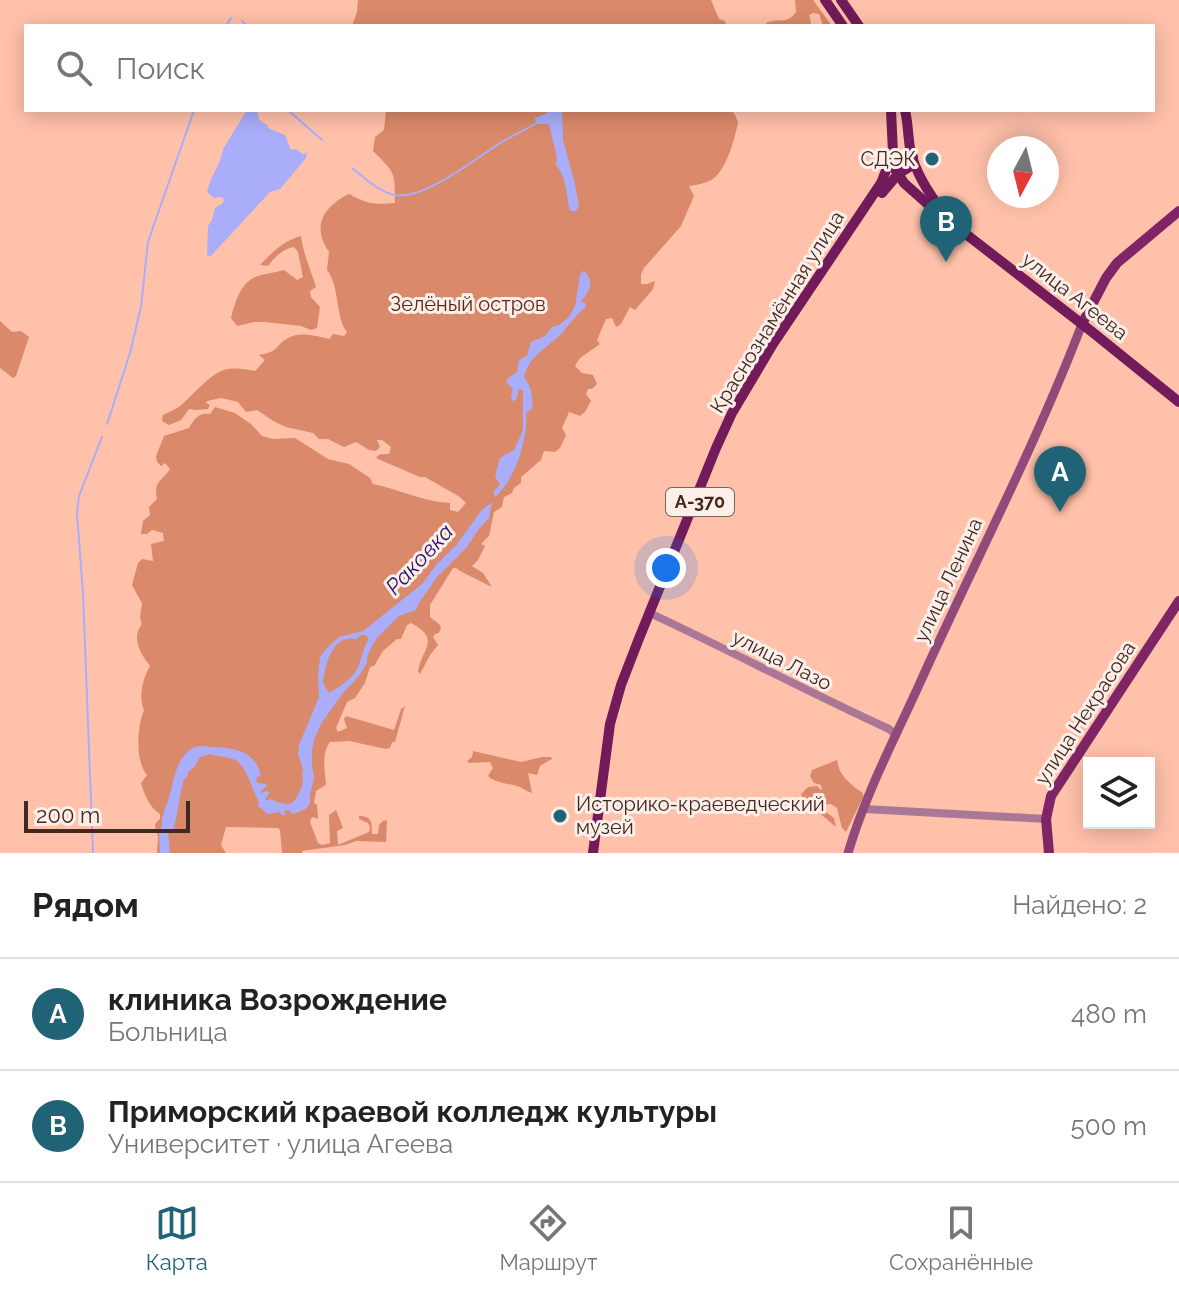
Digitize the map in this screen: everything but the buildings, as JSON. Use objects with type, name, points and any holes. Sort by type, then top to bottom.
[{"type":"highway","points":[[825,0],[842,24]]},
{"type":"highway","points":[[841,0],[858,24]]},
{"type":"highway","points":[[891,112],[892,156],[898,174]]},
{"type":"highway","name":"улица Агеева","points":[[905,112],[911,154],[931,196],[948,218]]},
{"type":"highway","points":[[892,156],[902,148],[911,154]]},
{"type":"highway","name":"А-370","points":[[898,174],[911,166],[911,154]]},
{"type":"highway","name":"Краснознамённая улица","points":[[595,853],[610,724],[731,422],[773,344],[881,183],[892,156]]},
{"type":"highway","name":"Краснознамённая улица","points":[[731,422],[764,366],[880,195],[898,174]]},
{"type":"highway","name":"улица Агеева","points":[[898,174],[904,183],[1179,402]]},
{"type":"highway","name":"Краснознамённая улица","points":[[624,686],[675,556]]},
{"type":"main road","points":[[1082,324],[1117,263],[1179,211]]},
{"type":"main road","name":"улица Ленина","points":[[848,853],[896,735],[1014,481],[1082,324]]},
{"type":"main road","name":"улица Некрасова","points":[[1049,853],[1046,819],[1051,796],[1179,601]]},
{"type":"street","name":"улица Лазо","points":[[654,615],[896,735]]},
{"type":"street","points":[[865,809],[1046,819]]},
{"type":"green space","points":[[358,0],[711,0],[719,19],[726,24],[353,24]]},
{"type":"green space","points":[[795,0],[813,0],[831,24],[822,24],[819,14],[813,13],[809,15],[810,24],[766,24],[785,20],[796,12]]},
{"type":"green space","name":"Зелёный остров","points":[[386,112],[732,112],[738,122],[723,167],[712,180],[689,186],[694,196],[681,226],[644,268],[641,284],[655,281],[653,289],[635,310],[630,307],[621,324],[616,327],[612,318],[606,319],[597,340],[600,344],[580,358],[575,366],[582,373],[593,375],[597,384],[588,389],[586,394],[591,401],[585,412],[580,416],[569,412],[562,428],[566,435],[560,448],[555,452],[544,451],[541,460],[521,477],[521,483],[504,497],[502,507],[494,512],[489,536],[481,544],[485,546],[472,566],[483,573],[492,587],[453,568],[430,605],[430,617],[441,628],[433,637],[438,645],[420,674],[418,672],[428,640],[421,629],[411,623],[401,639],[383,651],[374,666],[370,667],[365,683],[355,698],[347,702],[336,728],[338,732],[347,728],[346,716],[394,730],[405,706],[395,742],[390,748],[349,741],[330,742],[325,757],[326,785],[316,791],[314,803],[317,805],[318,819],[312,817],[310,822],[318,843],[330,843],[329,815],[336,810],[343,828],[337,831],[338,845],[369,832],[368,823],[359,816],[367,817],[370,821],[372,834],[378,834],[379,825],[387,820],[386,842],[356,841],[345,845],[302,851],[302,853],[282,853],[278,828],[226,827],[221,845],[226,853],[157,853],[155,825],[160,814],[150,804],[142,787],[141,783],[147,775],[140,761],[138,744],[144,710],[142,688],[150,666],[138,645],[142,603],[132,585],[138,563],[142,559],[153,561],[151,544],[164,541],[163,533],[152,530],[141,534],[143,521],[150,515],[149,507],[157,499],[157,485],[170,469],[165,463],[161,466],[157,462],[156,456],[164,436],[189,428],[197,417],[210,414],[215,407],[235,413],[262,436],[295,438],[328,459],[349,464],[370,478],[373,484],[450,503],[450,510],[458,512],[466,503],[425,477],[378,459],[376,457],[381,454],[389,454],[391,447],[382,440],[377,440],[380,447],[376,451],[356,442],[344,447],[328,439],[319,439],[313,433],[286,427],[257,410],[246,412],[238,402],[221,398],[207,401],[210,405],[208,409],[189,409],[181,420],[169,425],[162,421],[163,415],[180,406],[213,376],[232,369],[255,371],[265,360],[259,355],[274,350],[288,338],[303,334],[329,339],[333,334],[344,336],[347,332],[327,270],[329,252],[321,234],[321,225],[333,204],[349,194],[371,203],[395,203],[392,173],[373,151],[375,137],[384,130]]},
{"type":"green space","points":[[301,236],[316,287],[310,291],[311,297],[320,307],[317,328],[311,330],[264,322],[237,326],[231,318],[247,282],[284,270],[297,280],[303,277],[294,247],[282,252],[268,266],[260,265],[284,244]]},
{"type":"green space","points":[[0,321],[12,332],[21,331],[29,337],[13,378],[0,368]]},
{"type":"green space","points":[[473,751],[521,762],[542,757],[552,759],[540,766],[537,775],[528,773],[532,793],[492,779],[488,776],[493,768],[490,762],[469,763],[467,761]]},
{"type":"green space","points":[[837,760],[845,778],[863,793],[846,832],[837,808],[831,804],[822,805],[823,810],[834,818],[836,827],[818,812],[817,803],[804,802],[801,794],[808,787],[817,786],[821,790],[821,785],[814,783],[810,776],[812,770]]},
{"type":"water","points":[[246,112],[256,112],[259,120],[268,128],[285,135],[291,150],[307,153],[280,189],[270,192],[210,257],[207,255],[208,226],[215,208],[224,199],[214,198],[207,192],[223,149]]},
{"type":"water","points":[[562,112],[563,140],[579,206],[576,211],[570,211],[564,181],[556,165],[549,124],[536,124],[535,118]]},
{"type":"water","points":[[584,270],[590,282],[589,290],[581,301],[586,307],[535,357],[527,369],[524,377],[531,393],[532,409],[526,413],[525,434],[514,470],[495,497],[493,492],[500,485],[495,476],[500,458],[514,450],[523,430],[523,391],[519,389],[516,400],[512,401],[513,389],[507,379],[517,372],[519,360],[527,356],[531,342],[545,336],[552,327],[569,317]]},
{"type":"water","points":[[492,502],[489,518],[467,547],[437,577],[416,610],[399,616],[378,637],[359,676],[321,724],[312,751],[314,778],[306,809],[293,814],[284,811],[286,815],[280,812],[268,814],[258,806],[241,764],[231,758],[210,754],[200,757],[183,781],[175,824],[173,829],[168,830],[170,853],[160,853],[159,829],[176,770],[187,752],[195,747],[228,748],[242,752],[258,767],[261,776],[256,781],[267,786],[262,793],[270,792],[266,801],[270,799],[288,804],[295,800],[303,782],[299,745],[319,697],[320,657],[339,637],[363,631],[422,584],[481,511]],"holes":[[[366,635],[369,639],[356,671],[329,693],[323,683],[331,652],[341,641]]]},
{"type":"waterway","points":[[227,24],[231,18]]},
{"type":"waterway","points":[[242,21],[245,24]]},
{"type":"waterway","points":[[107,424],[141,307],[148,242],[193,112]]},
{"type":"waterway","points":[[290,112],[322,140]]},
{"type":"waterway","points":[[352,168],[372,184],[394,195],[419,192],[535,124]]},
{"type":"waterway","points":[[93,853],[77,514],[79,496],[102,437]]},
{"type":"place","name":"СДЭК","points":[[932,159]]},
{"type":"place","name":"Приморский краевой колледж культуры","points":[[946,262]]},
{"type":"place","name":"клиника Возрождение","points":[[1060,512]]},
{"type":"place","name":"Историко-краеведческий музей","points":[[560,816]]},
{"type":"water label","name":"Раковка","points":[[419,559]]}]
